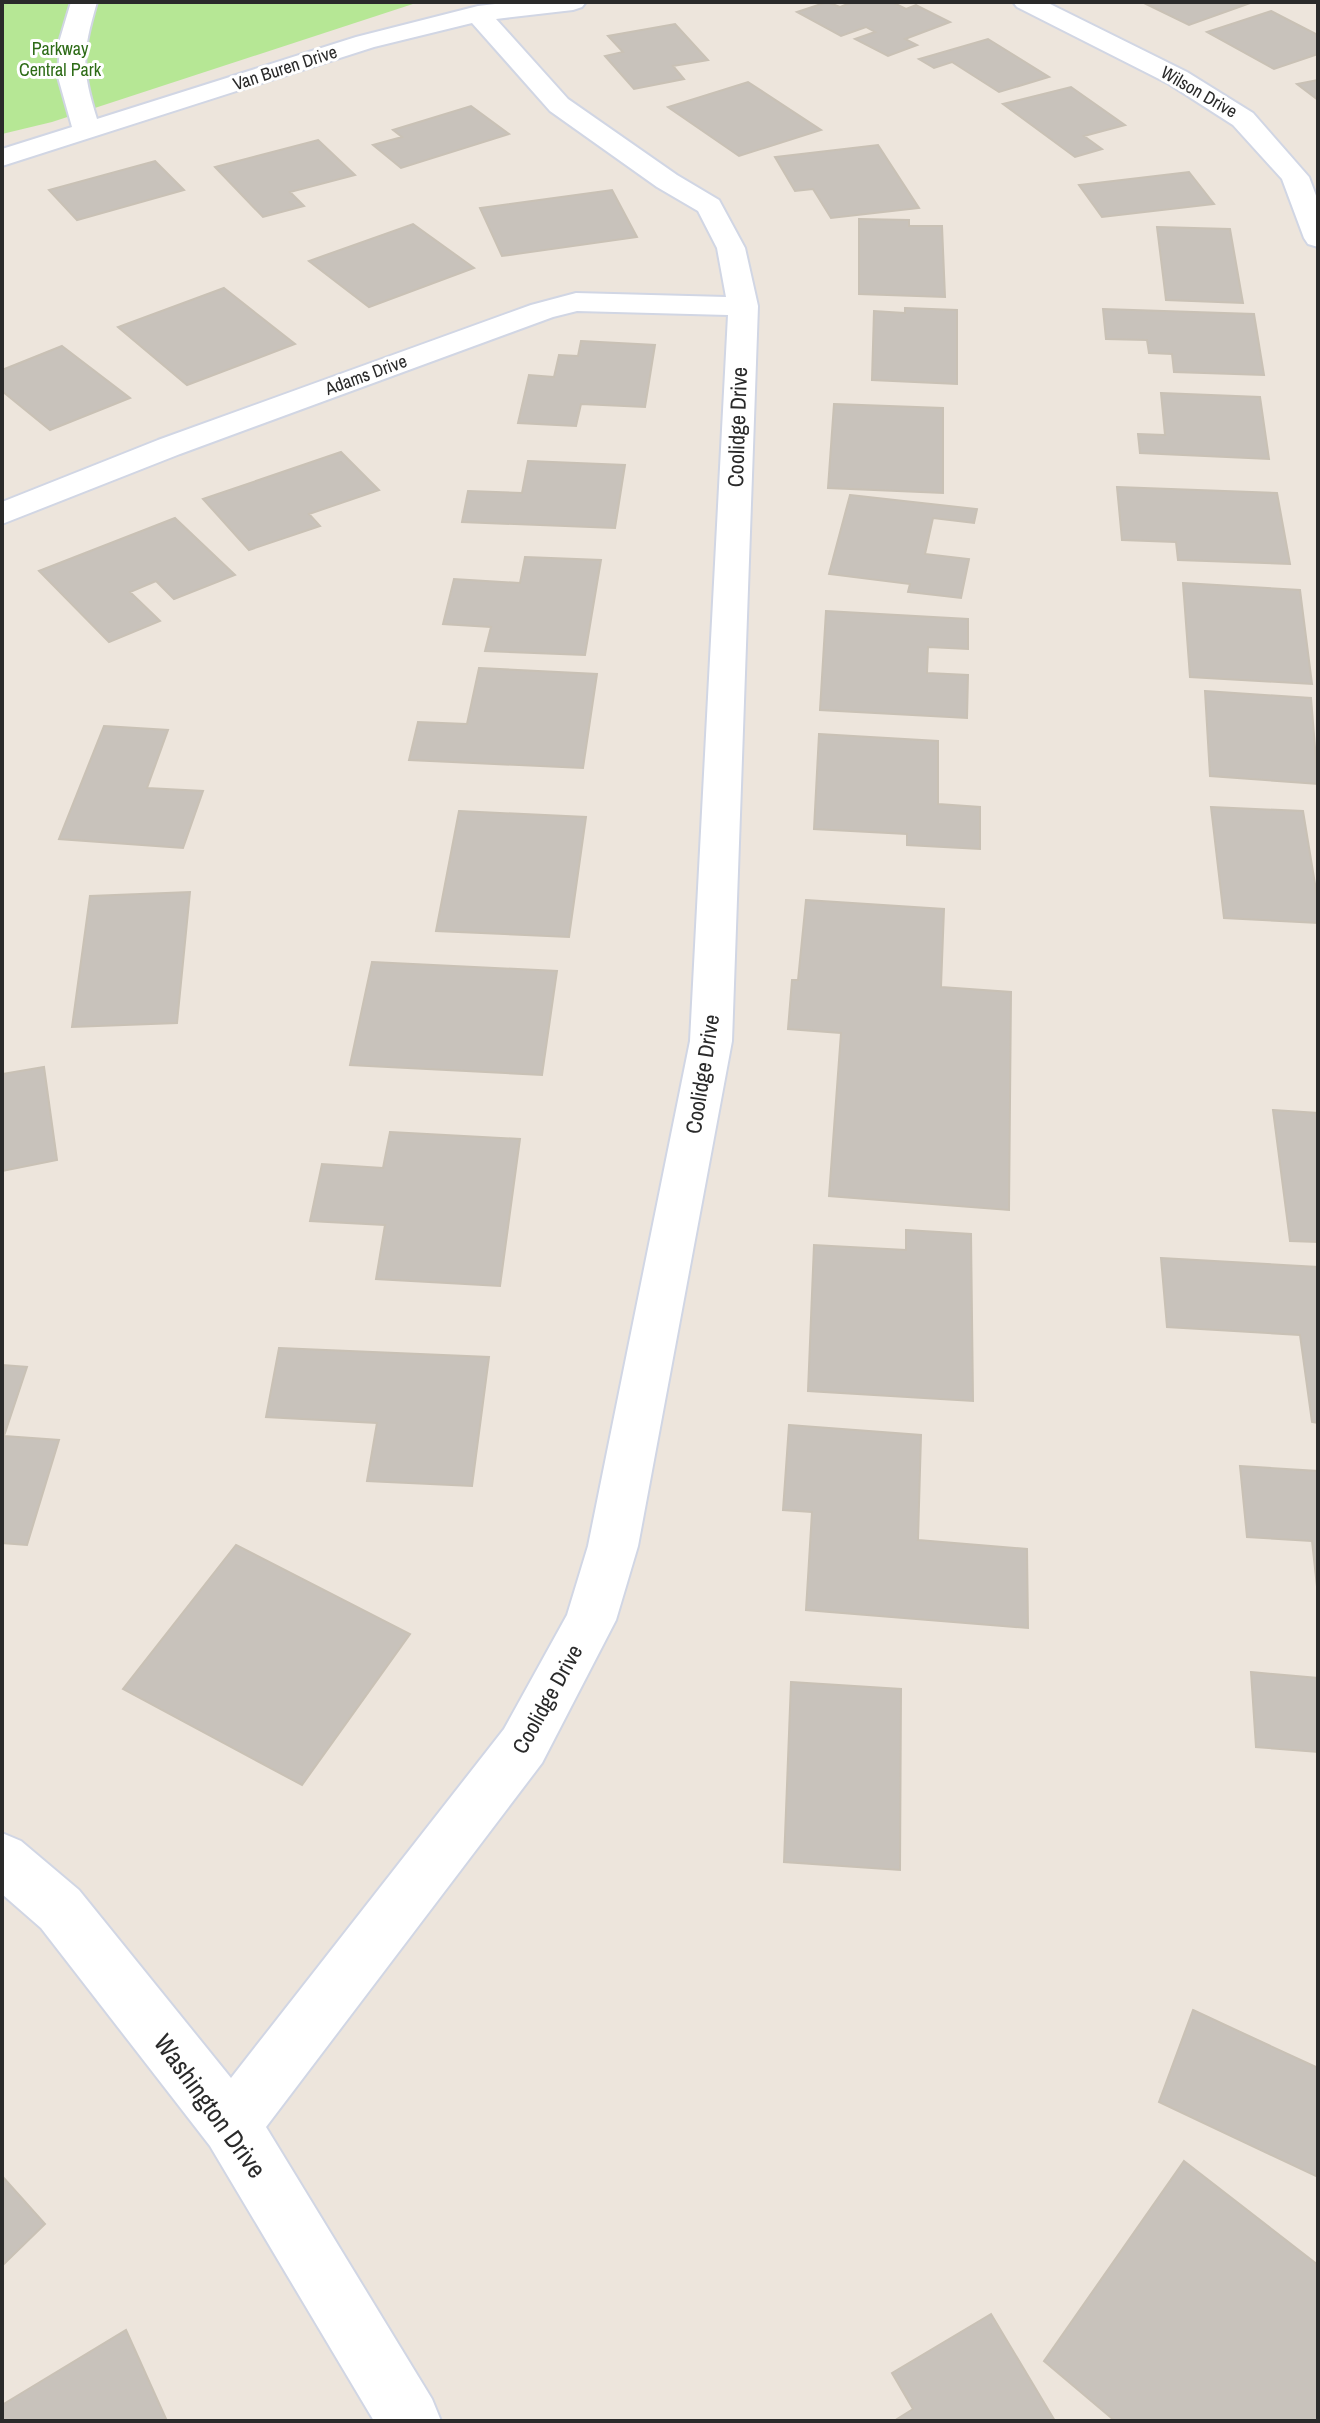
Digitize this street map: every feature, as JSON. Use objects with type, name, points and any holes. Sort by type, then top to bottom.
[{"type":"street","points":[[84,2],[73,39],[71,77],[87,131]]},
{"type":"street","name":"Van Buren Drive","points":[[2,158],[365,42],[478,14],[573,2]]},
{"type":"street","name":"Wilson Drive","points":[[1026,2],[1178,78],[1243,119],[1295,177],[1318,238]]},
{"type":"street","name":"Coolidge Drive","points":[[231,2125],[523,1746],[591,1620],[613,1546],[711,1041],[743,306],[731,248],[709,206],[667,181],[559,105],[478,14]]},
{"type":"street","name":"Adams Drive","points":[[2,514],[169,447],[542,311],[576,302],[743,306]]},
{"type":"street","name":"Washington Drive","points":[[2,1859],[60,1909],[231,2125],[410,2421]]},
{"type":"green space","name":"Parkway Central Park","points":[[2,2],[419,2],[52,122],[2,134]]},
{"type":"building","points":[[827,2],[840,7],[853,2],[892,2],[906,9],[916,5],[950,22],[905,39],[917,45],[888,56],[855,39],[875,32],[866,27],[841,36],[797,12]]},
{"type":"building","points":[[1142,2],[1253,2],[1189,25]]},
{"type":"building","points":[[1271,11],[1318,35],[1318,54],[1274,69],[1207,32]]},
{"type":"building","points":[[675,24],[708,60],[673,66],[684,79],[634,89],[605,56],[623,52],[608,36]]},
{"type":"building","points":[[988,39],[1049,77],[999,92],[952,62],[934,68],[919,59]]},
{"type":"building","points":[[1318,80],[1318,100],[1297,84]]},
{"type":"building","points":[[748,82],[821,130],[739,156],[668,107]]},
{"type":"building","points":[[1071,87],[1125,125],[1084,136],[1102,149],[1075,157],[1003,104]]},
{"type":"building","points":[[471,106],[509,134],[401,168],[373,145],[402,137],[393,130]]},
{"type":"building","points":[[318,140],[355,175],[290,192],[304,206],[263,217],[215,167]]},
{"type":"building","points":[[878,145],[919,208],[831,218],[813,189],[795,191],[775,157]]},
{"type":"building","points":[[155,161],[184,190],[77,220],[49,190]]},
{"type":"building","points":[[1189,172],[1214,204],[1102,217],[1079,185]]},
{"type":"building","points":[[612,190],[637,237],[502,256],[480,208]]},
{"type":"building","points":[[859,219],[909,220],[909,226],[942,226],[945,297],[859,294]]},
{"type":"building","points":[[413,224],[474,268],[369,307],[309,261]]},
{"type":"building","points":[[1157,227],[1230,229],[1243,303],[1166,300]]},
{"type":"building","points":[[224,288],[295,344],[187,385],[118,327]]},
{"type":"building","points":[[905,308],[957,310],[957,384],[872,380],[874,311],[905,313]]},
{"type":"building","points":[[1103,309],[1254,314],[1264,375],[1174,372],[1172,354],[1149,353],[1147,340],[1106,339]]},
{"type":"building","points":[[581,341],[655,345],[645,407],[581,404],[576,426],[518,423],[529,375],[554,377],[559,355],[578,356]]},
{"type":"building","points":[[62,346],[130,398],[50,430],[2,391],[2,370]]},
{"type":"building","points":[[1161,393],[1260,397],[1269,459],[1140,453],[1138,434],[1165,435]]},
{"type":"building","points":[[834,404],[943,408],[943,493],[828,488]]},
{"type":"building","points":[[341,452],[379,490],[309,514],[320,526],[249,550],[203,499]]},
{"type":"building","points":[[528,461],[625,465],[615,528],[462,522],[468,491],[522,493]]},
{"type":"building","points":[[1117,487],[1277,493],[1290,564],[1178,560],[1176,542],[1122,540]]},
{"type":"building","points":[[850,495],[977,509],[974,523],[933,518],[925,554],[969,559],[961,598],[908,592],[910,584],[829,574]]},
{"type":"building","points":[[175,518],[235,575],[174,599],[156,581],[130,592],[160,621],[109,642],[39,571]]},
{"type":"building","points":[[525,557],[601,560],[585,655],[485,651],[491,627],[443,624],[454,579],[520,583]]},
{"type":"building","points":[[1183,583],[1300,590],[1312,684],[1190,677]]},
{"type":"building","points":[[826,611],[968,619],[968,649],[928,647],[927,673],[968,675],[967,718],[820,710]]},
{"type":"building","points":[[479,668],[597,674],[583,768],[409,760],[418,722],[467,724]]},
{"type":"building","points":[[1205,691],[1311,698],[1318,784],[1210,776]]},
{"type":"building","points":[[104,726],[168,730],[147,788],[203,791],[183,848],[59,839]]},
{"type":"building","points":[[819,734],[938,741],[938,804],[980,807],[980,849],[907,845],[907,834],[814,829]]},
{"type":"building","points":[[1211,807],[1303,811],[1318,902],[1318,923],[1224,918]]},
{"type":"building","points":[[459,811],[586,817],[569,937],[436,931]]},
{"type":"building","points":[[190,892],[177,1023],[72,1027],[90,896]]},
{"type":"building","points":[[806,900],[944,909],[941,987],[1011,992],[1009,1210],[829,1196],[841,1033],[788,1029],[792,980],[798,980]]},
{"type":"building","points":[[372,962],[557,971],[542,1075],[350,1065]]},
{"type":"building","points":[[44,1067],[57,1160],[2,1171],[2,1074]]},
{"type":"building","points":[[1273,1110],[1318,1113],[1318,1242],[1290,1241]]},
{"type":"building","points":[[390,1132],[520,1139],[500,1286],[376,1279],[385,1225],[310,1221],[322,1164],[383,1168]]},
{"type":"building","points":[[906,1230],[971,1234],[973,1401],[808,1391],[814,1245],[906,1250]]},
{"type":"building","points":[[1161,1258],[1318,1267],[1318,1423],[1312,1422],[1300,1335],[1167,1327]]},
{"type":"building","points":[[279,1348],[489,1357],[472,1486],[367,1481],[377,1423],[266,1417]]},
{"type":"building","points":[[2,1365],[27,1367],[4,1436],[59,1440],[27,1545],[2,1543]]},
{"type":"building","points":[[789,1425],[921,1435],[918,1540],[1027,1549],[1028,1628],[806,1610],[812,1512],[783,1510]]},
{"type":"building","points":[[1240,1466],[1318,1471],[1318,1596],[1312,1541],[1247,1537]]},
{"type":"building","points":[[236,1545],[410,1634],[302,1785],[123,1689]]},
{"type":"building","points":[[1251,1672],[1318,1678],[1318,1752],[1256,1747]]},
{"type":"building","points":[[791,1682],[901,1689],[900,1870],[784,1862]]},
{"type":"building","points":[[1193,2010],[1318,2068],[1318,2177],[1159,2102]]},
{"type":"building","points":[[1184,2161],[1318,2265],[1318,2421],[1115,2421],[1044,2361]]},
{"type":"building","points":[[2,2176],[45,2224],[2,2266]]},
{"type":"building","points":[[991,2314],[1055,2421],[894,2421],[913,2409],[892,2373]]},
{"type":"building","points":[[126,2330],[167,2421],[2,2421],[2,2405]]}]
